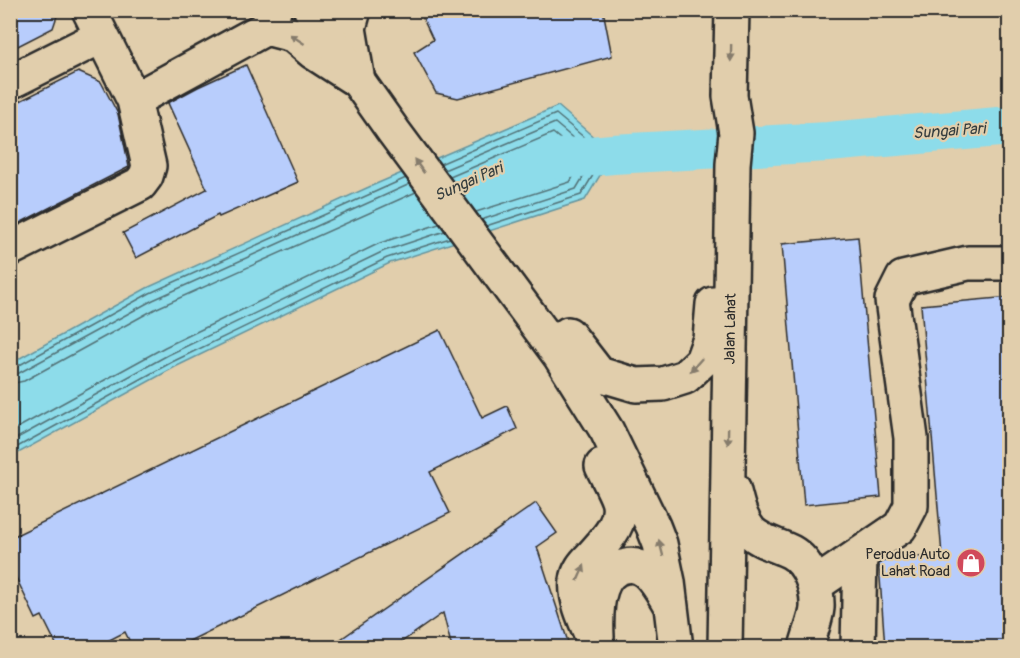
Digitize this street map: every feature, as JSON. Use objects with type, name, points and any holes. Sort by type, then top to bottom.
[{"type":"main road","points":[[311,10],[394,132],[560,356],[607,431],[660,544],[669,582],[676,648]]},
{"type":"main road","points":[[354,10],[349,28],[358,81]]},
{"type":"main road","name":"Jalan Lahat","points":[[725,648],[732,10]]},
{"type":"main road","points":[[134,100],[270,19],[300,39],[313,52],[358,81]]},
{"type":"main road","points":[[10,82],[95,23],[134,100],[149,166],[140,184],[10,249]]},
{"type":"main road","points":[[478,247],[555,318],[599,374],[636,385],[663,384],[685,377],[702,361],[710,339],[730,150]]},
{"type":"main road","points":[[815,585],[900,527],[911,506],[911,438],[892,300],[903,278],[969,263],[1010,263]]},
{"type":"main road","points":[[560,356],[576,412],[618,501],[618,520],[611,534],[581,568],[578,576],[576,595],[597,648]]},
{"type":"main road","points":[[727,469],[738,508],[751,531],[758,537],[801,559],[815,585],[817,608],[806,648]]},
{"type":"main road","points":[[858,648],[860,554]]},
{"type":"main road","points":[[726,591],[746,565],[753,561],[763,560],[787,566],[815,585]]},
{"type":"main road","points":[[597,648],[598,598],[605,581],[615,568],[628,565],[642,568],[655,580],[672,607]]},
{"type":"water","points":[[558,106],[613,154],[585,200],[390,263],[175,367],[11,457],[11,363],[147,288],[369,187]]},
{"type":"building","points":[[10,10],[59,10],[53,28],[10,50]]},
{"type":"building","points":[[419,10],[603,10],[612,56],[458,98],[436,93],[414,52],[433,40]]},
{"type":"building","points":[[246,65],[298,182],[219,217],[218,215],[136,258],[123,233],[207,189],[168,103]]},
{"type":"building","points":[[78,72],[101,82],[118,114],[129,167],[10,228],[10,106]]},
{"type":"building","points":[[858,237],[881,497],[804,505],[782,244]]},
{"type":"building","points":[[1010,297],[1010,648],[885,648],[879,564],[885,560],[942,555],[921,305]]},
{"type":"building","points":[[440,330],[482,418],[507,406],[517,429],[430,472],[450,513],[175,648],[133,648],[125,632],[94,648],[58,648],[42,616],[36,619],[10,565],[10,538]]},
{"type":"building","points":[[536,503],[557,533],[537,547],[570,648],[452,648],[443,613],[393,648],[328,648]]},
{"type":"waterway","name":"Sungai Pari","points":[[558,159],[828,142],[1010,126]]},
{"type":"place","name":"Perodua Auto Lahat Road","points":[[971,563]]}]
